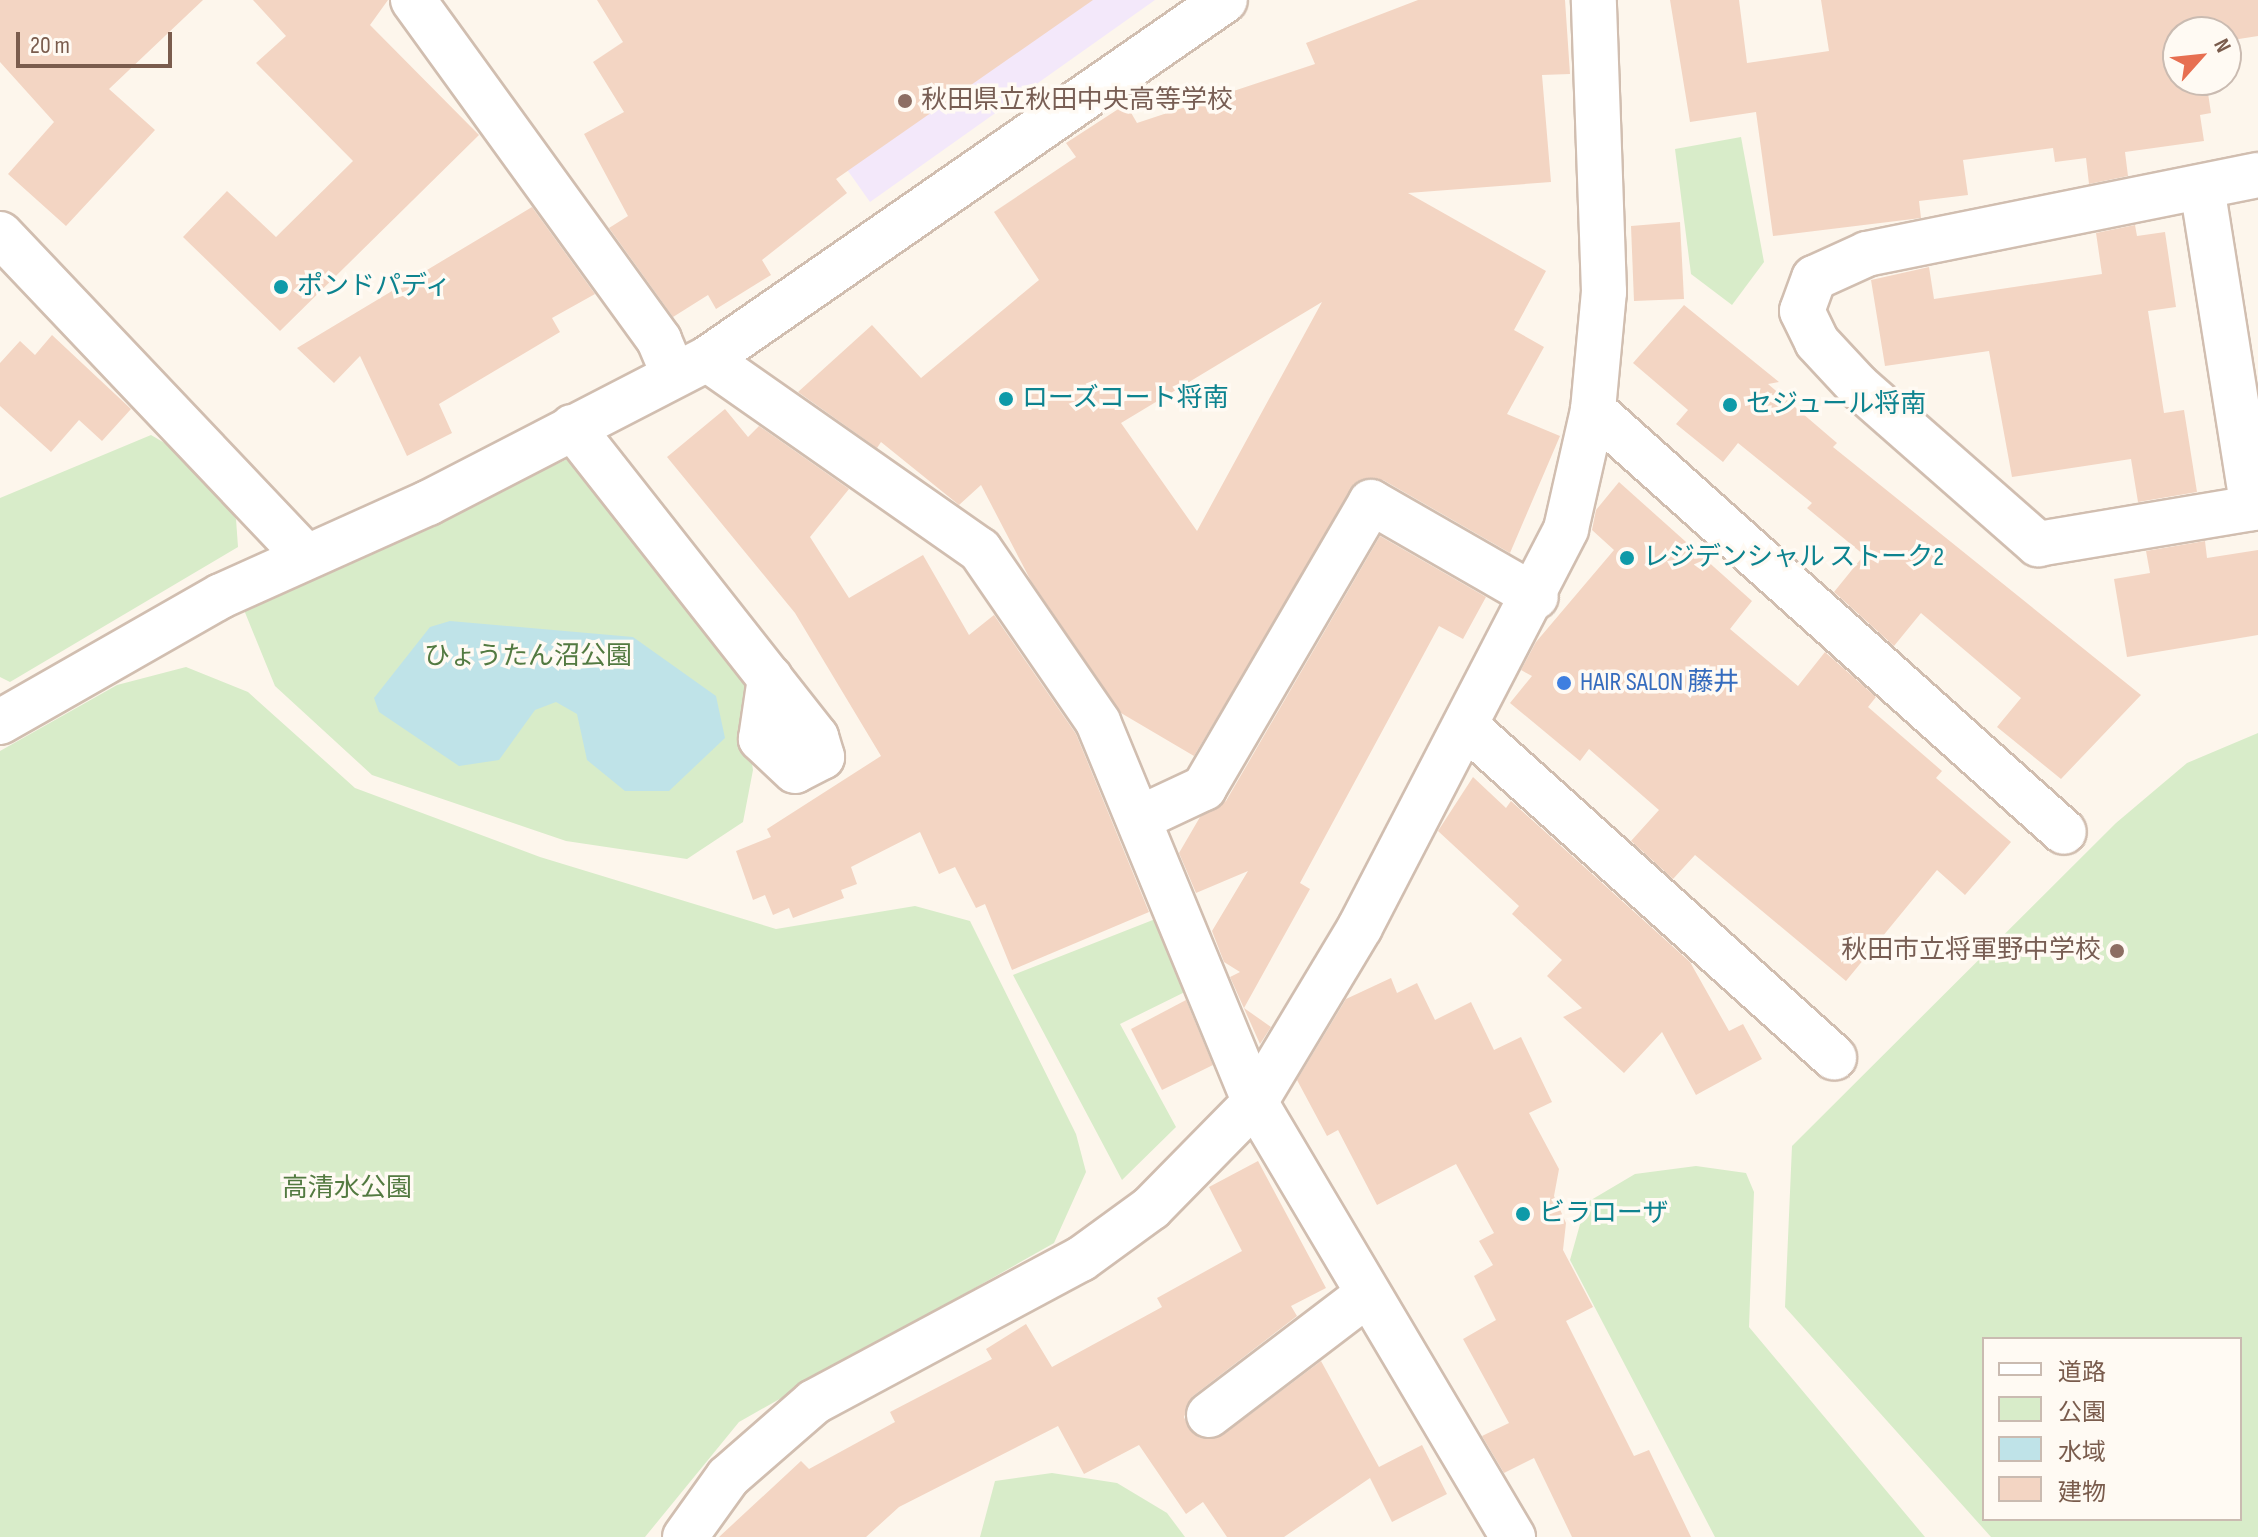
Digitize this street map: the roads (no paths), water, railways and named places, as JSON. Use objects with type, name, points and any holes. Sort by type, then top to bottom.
[{"type":"street","points":[[413,0],[659,340],[690,367],[980,550],[1098,722],[1255,1102],[1513,1537]]},
{"type":"street","points":[[0,722],[120,649],[690,367],[1225,0]]},
{"type":"street","points":[[685,1537],[728,1477],[814,1402],[1081,1259],[1151,1208],[1255,1102],[1467,727],[1536,597],[1566,529],[1593,410],[1604,292],[1594,0]]},
{"type":"street","points":[[2202,187],[2255,507],[2038,544],[1858,386],[1817,342],[1802,311],[1814,278],[1867,254],[2258,175]]},
{"type":"street","points":[[0,234],[306,557]]},
{"type":"street","points":[[1593,410],[2064,832]]},
{"type":"street","points":[[572,427],[770,678]]},
{"type":"street","points":[[1140,818],[1204,788],[1371,502],[1536,597]]},
{"type":"street","points":[[1467,727],[1834,1058]]},
{"type":"street","points":[[1209,1415],[1368,1294]]},
{"type":"water","points":[[450,621],[633,637],[716,696],[725,738],[669,791],[625,791],[587,760],[577,714],[556,702],[535,710],[499,760],[459,766],[379,712],[374,698],[430,627]]},
{"type":"place","name":"秋田県立秋田中央高等学校","points":[[905,101]]},
{"type":"place","name":"ポンドパディ","points":[[281,287]]},
{"type":"place","name":"ローズコート将南","points":[[1006,399]]},
{"type":"place","name":"セジュール将南","points":[[1730,405]]},
{"type":"place","name":"レジデンシャル ストーク2","points":[[1627,558]]},
{"type":"place","name":"HAIR SALON 藤井","points":[[1564,683]]},
{"type":"place","name":"秋田市立将軍野中学校","points":[[2117,951]]},
{"type":"place","name":"ビラローザ","points":[[1523,1214]]},
{"type":"park label","name":"ひょうたん沼公園","points":[[528,657]]},
{"type":"park label","name":"高清水公園","points":[[347,1189]]}]
